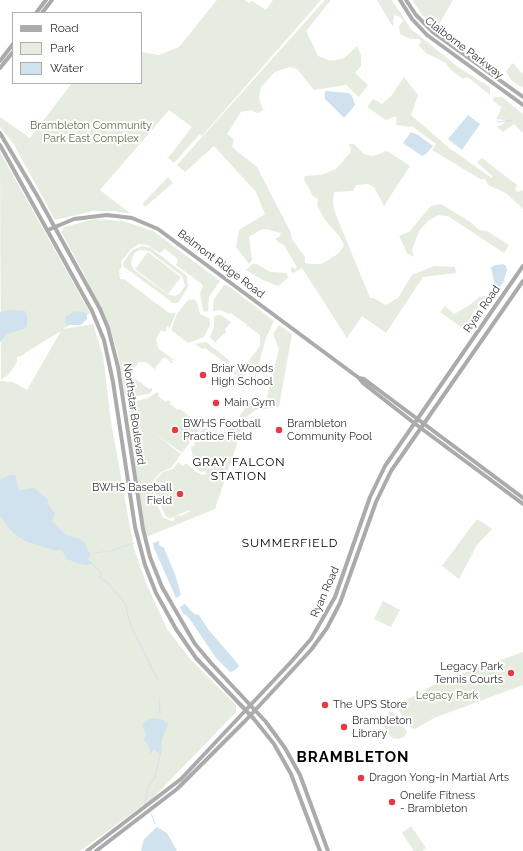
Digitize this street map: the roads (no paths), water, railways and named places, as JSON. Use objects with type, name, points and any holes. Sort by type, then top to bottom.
[{"type":"main road","points":[[37,12],[46,0]]},
{"type":"main road","points":[[43,12],[52,0]]},
{"type":"main road","name":"Claiborne Parkway","points":[[400,0],[412,18],[427,35],[523,105]]},
{"type":"main road","name":"Claiborne Parkway","points":[[406,0],[416,15],[434,33],[523,97]]},
{"type":"main road","points":[[0,61],[12,45]]},
{"type":"main road","points":[[0,68],[12,53]]},
{"type":"main road","points":[[0,133],[55,227]]},
{"type":"main road","points":[[0,145],[48,230]]},
{"type":"main road","name":"Belmont Ridge Road","points":[[48,230],[81,218],[107,215],[132,218],[152,226],[170,237],[359,378],[363,383],[414,423],[523,504]]},
{"type":"main road","name":"Northstar Boulevard","points":[[55,227],[100,309],[112,340],[118,367],[143,529],[162,587],[195,644],[211,664],[275,732],[293,760],[328,851]]},
{"type":"main road","name":"Northstar Boulevard","points":[[48,230],[92,311],[107,348],[135,527],[152,582],[170,618],[187,646],[207,670],[267,734],[286,764],[320,851]]},
{"type":"main road","name":"Ryan Road","points":[[87,851],[176,783],[304,647],[326,616],[340,585],[377,481],[414,423],[523,266]]},
{"type":"main road","name":"Ryan Road","points":[[96,851],[172,793],[255,710],[304,658],[332,620],[345,591],[381,491],[396,464],[523,281]]},
{"type":"main road","name":"Belmont Ridge Road","points":[[359,378],[364,379],[523,498]]},
{"type":"water","points":[[325,91],[349,93],[352,96],[355,105],[344,118],[325,99]]},
{"type":"water","points":[[468,115],[480,124],[462,150],[448,139]]},
{"type":"water","points":[[411,132],[418,135],[433,146],[426,154],[422,156],[403,143]]},
{"type":"water","points":[[503,264],[506,266],[507,270],[503,283],[499,288],[495,286],[491,267]]},
{"type":"water","points":[[10,310],[25,311],[27,316],[27,326],[23,329],[7,334],[0,342],[0,312]]},
{"type":"water","points":[[74,311],[87,313],[87,319],[81,325],[66,325],[65,318]]},
{"type":"water","points":[[9,475],[15,475],[19,490],[34,488],[47,499],[49,506],[55,513],[52,521],[66,535],[78,538],[84,542],[90,554],[110,551],[91,554],[88,559],[92,563],[87,565],[80,564],[67,559],[61,549],[57,551],[27,542],[13,533],[0,516],[0,480]]},
{"type":"water","points":[[159,541],[159,545],[164,548],[176,577],[181,595],[176,598],[154,548],[153,543]]},
{"type":"water","points":[[185,604],[194,614],[199,615],[208,629],[238,664],[239,666],[234,671],[230,672],[216,658],[189,618],[182,612],[180,607]]},
{"type":"water","points":[[153,718],[163,720],[168,724],[162,739],[161,755],[154,749],[150,754],[149,746],[144,740],[146,734],[142,725],[145,721]]},
{"type":"water","points":[[157,827],[167,833],[177,851],[141,851],[144,839]]},
{"type":"waterway","points":[[497,122],[513,120]]},
{"type":"waterway","points":[[110,551],[134,543]]},
{"type":"waterway","points":[[91,563],[101,572],[100,578],[107,582],[126,605],[128,617],[134,632],[158,681]]},
{"type":"waterway","points":[[159,698],[160,713]]},
{"type":"waterway","points":[[146,805],[145,802],[148,787],[155,777],[160,755]]},
{"type":"waterway","points":[[151,813],[155,824]]},
{"type":"place","name":"Briar Woods High School","points":[[203,375]]},
{"type":"place","name":"Main Gym","points":[[216,403]]},
{"type":"place","name":"BWHS Football Practice Field","points":[[175,430]]},
{"type":"place","name":"Brambleton Community Pool","points":[[279,430]]},
{"type":"place","name":"BWHS Baseball Field","points":[[180,494]]},
{"type":"place","name":"Legacy Park Tennis Courts","points":[[511,673]]},
{"type":"place","name":"The UPS Store","points":[[325,705]]},
{"type":"place","name":"Brambleton Library","points":[[344,727]]},
{"type":"place","name":"Dragon Yong-in Martial Arts","points":[[361,778]]},
{"type":"place","name":"Onelife Fitness - Brambleton","points":[[392,802]]},
{"type":"district","name":"GRAY FALCON STATION","points":[[239,469]]},
{"type":"district","name":"SUMMERFIELD","points":[[290,543]]},
{"type":"district","name":"BRAMBLETON","points":[[353,757]]},
{"type":"park label","name":"Brambleton Community Park East Complex","points":[[91,132]]},
{"type":"park label","name":"Legacy Park","points":[[447,696]]}]
